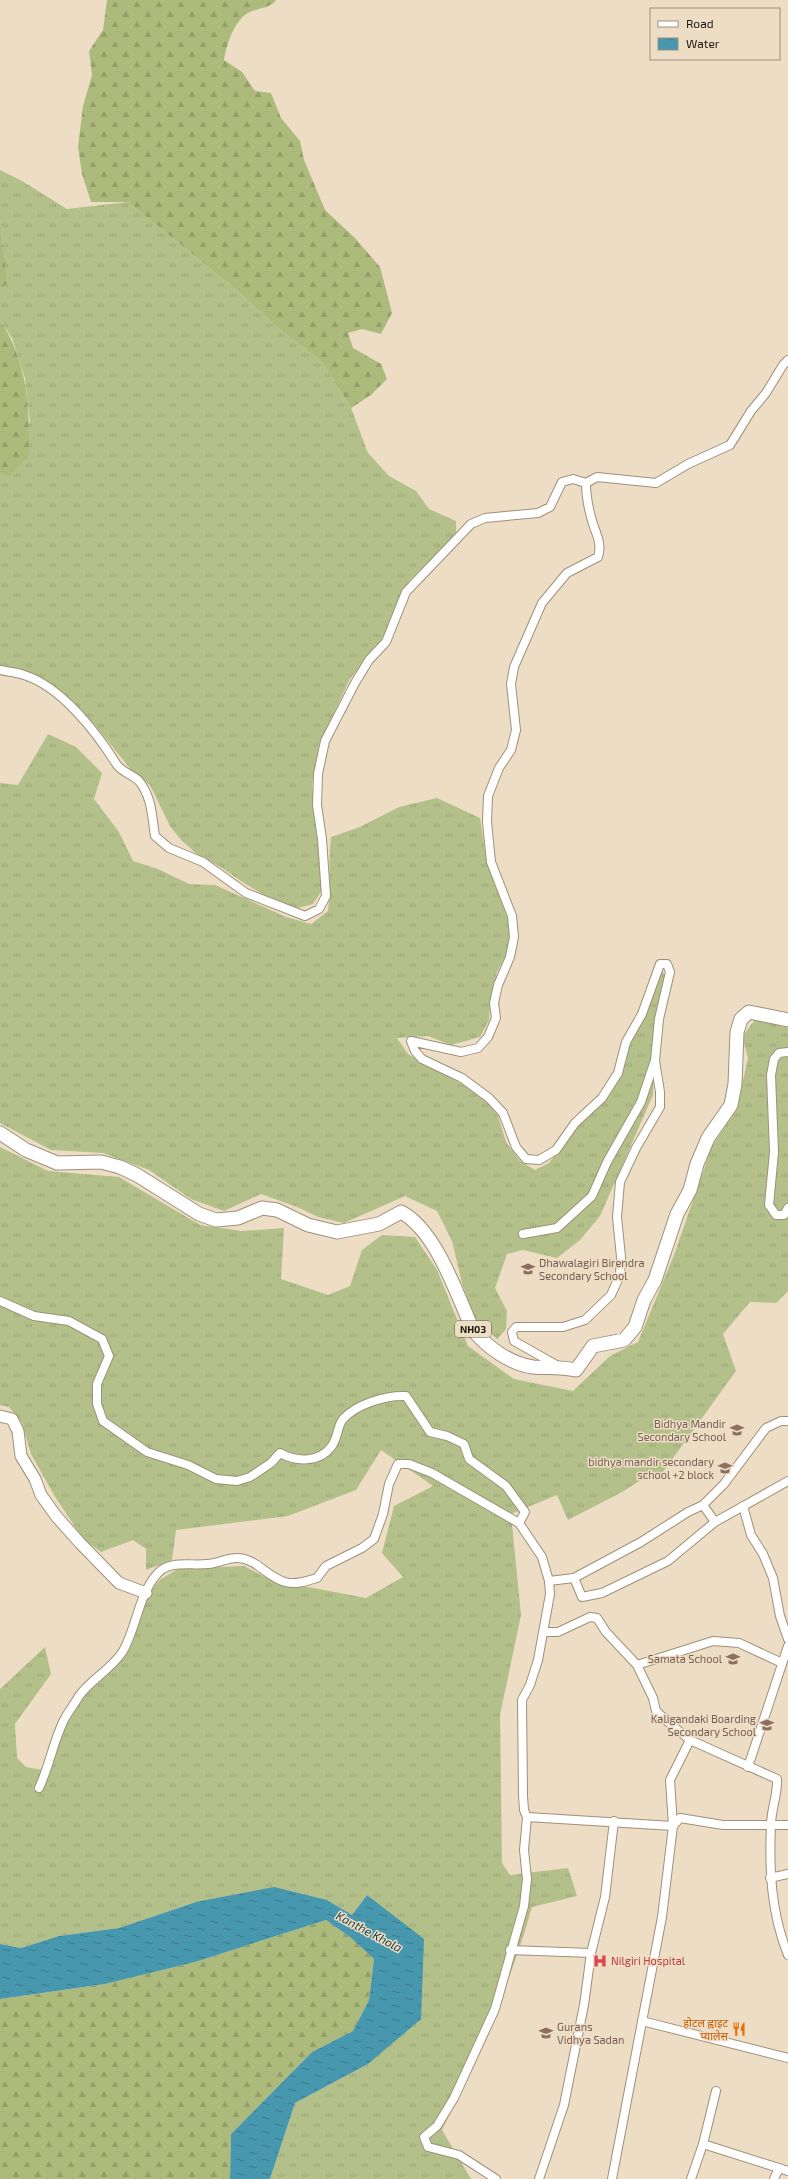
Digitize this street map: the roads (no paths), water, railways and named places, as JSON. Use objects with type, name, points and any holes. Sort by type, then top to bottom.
[{"type":"main road","name":"NH03","points":[[0,1133],[26,1150],[56,1164],[101,1162],[120,1167],[137,1175],[199,1214],[216,1220],[238,1218],[262,1208],[277,1210],[308,1226],[337,1232],[379,1224],[401,1212],[412,1217],[421,1226],[442,1261],[473,1330],[481,1340],[515,1361],[531,1367],[561,1367],[576,1370],[593,1346],[624,1340],[635,1327],[644,1300],[655,1280],[677,1214],[690,1190],[697,1164],[708,1138],[731,1105],[735,1084],[737,1032],[741,1019],[749,1012],[788,1020]]},
{"type":"street","points":[[586,484],[597,477],[656,483],[688,464],[730,445],[751,411],[766,393],[783,365],[788,360]]},
{"type":"street","points":[[0,670],[25,675],[56,693],[78,714],[104,743],[118,767],[139,781],[152,806],[154,836],[169,848],[203,862],[246,893],[305,916],[319,909],[326,896],[322,839],[317,805],[318,774],[325,741],[355,682],[369,660],[386,642],[406,592],[471,524],[485,518],[538,513],[550,507],[562,482],[573,479],[586,484]]},
{"type":"street","points":[[524,1234],[557,1228],[592,1196],[607,1162],[641,1102],[655,1061],[659,1019],[670,972],[668,964],[660,964],[642,1014],[626,1042],[618,1073],[602,1098],[575,1123],[556,1150],[539,1160],[526,1159],[516,1147],[503,1113],[490,1098],[462,1078],[422,1059],[415,1051],[412,1041],[461,1052],[478,1048],[488,1038],[496,1018],[494,1003],[514,937],[512,916],[491,862],[487,822],[488,796],[499,768],[511,750],[516,730],[511,684],[514,667],[526,644],[542,603],[567,573],[598,557],[600,549],[599,538],[587,503],[586,484]]},
{"type":"street","points":[[788,1052],[779,1054],[774,1059],[771,1075],[774,1152],[769,1205],[776,1215],[784,1215],[788,1208]]},
{"type":"street","points":[[561,1367],[514,1341],[512,1332],[516,1327],[563,1327],[585,1320],[611,1296],[620,1275],[621,1257],[617,1217],[620,1182],[636,1148],[660,1107],[660,1092],[655,1061]]},
{"type":"street","points":[[0,1301],[34,1316],[69,1320],[102,1339],[109,1356],[97,1384],[98,1404],[103,1421],[147,1452],[188,1465],[216,1479],[237,1481],[250,1477],[271,1463],[280,1453],[290,1459],[304,1461],[319,1456],[331,1448],[342,1420],[349,1414],[360,1407],[385,1398],[406,1396],[430,1432],[447,1436],[464,1444],[469,1459],[506,1486],[525,1512],[519,1523]]},
{"type":"street","points":[[0,1416],[12,1419],[18,1431],[21,1456],[35,1479],[41,1495],[56,1516],[80,1544],[119,1583],[146,1593]]},
{"type":"street","points":[[549,1581],[574,1578],[641,1542],[688,1512],[703,1505],[724,1484],[766,1428],[781,1421],[788,1421]]},
{"type":"street","points":[[39,1788],[48,1770],[63,1722],[80,1695],[109,1667],[123,1650],[146,1593],[158,1573],[172,1566],[208,1564],[236,1558],[257,1564],[271,1576],[285,1582],[298,1583],[318,1578],[326,1566],[362,1548],[374,1539],[383,1514],[389,1484],[398,1464],[409,1464],[432,1473],[519,1523],[542,1557],[549,1581],[550,1594],[544,1632],[532,1679],[522,1700],[523,1803],[527,1817],[524,1850],[527,1879],[524,1899],[495,2009],[457,2091],[437,2126],[424,2137],[428,2147],[459,2155],[496,2179]]},
{"type":"street","points":[[574,1578],[582,1597],[602,1593],[668,1561],[715,1522],[788,1481]]},
{"type":"street","points":[[703,1505],[715,1522]]},
{"type":"street","points":[[743,1506],[751,1535],[763,1554],[773,1578],[780,1616],[788,1639]]},
{"type":"street","points":[[544,1632],[558,1632],[590,1617],[597,1618],[606,1632],[637,1665],[653,1698],[656,1711],[690,1740],[777,1779],[771,1824],[772,1858],[770,1878],[772,1899],[788,1955]]},
{"type":"street","points":[[637,1665],[713,1641],[739,1643],[782,1663]]},
{"type":"street","points":[[748,1767],[788,1646]]},
{"type":"street","points":[[612,2179],[662,1917],[673,1826],[670,1780],[690,1740]]},
{"type":"street","points":[[527,1817],[614,1821],[673,1826]]},
{"type":"street","points":[[673,1826],[680,1818],[723,1824],[788,1825]]},
{"type":"street","points":[[539,2179],[564,2105],[584,2005],[591,1953],[605,1897],[614,1821]]},
{"type":"street","points":[[770,1878],[788,1874]]},
{"type":"street","points":[[510,1950],[591,1953]]},
{"type":"street","points":[[642,2020],[788,2058]]},
{"type":"street","points":[[691,2179],[703,2144],[716,2091]]},
{"type":"street","points":[[703,2144],[788,2171]]},
{"type":"street","points":[[774,2179],[779,2168]]},
{"type":"water","name":"Kanthe Khola","points":[[274,1887],[327,1900],[352,1915],[367,1895],[424,1939],[421,2019],[368,2064],[295,2103],[270,2179],[230,2179],[231,2134],[312,2052],[353,2031],[369,2000],[374,1959],[350,1937],[326,1920],[195,1962],[105,1984],[0,1999],[0,1944],[21,1948],[59,1936],[119,1928],[196,1902]]},
{"type":"place","name":"Dhawalagiri Birendra Secondary School","points":[[528,1269]]},
{"type":"place","name":"Bidhya Mandir Secondary School","points":[[737,1430]]},
{"type":"place","name":"bidhya mandir secondary school +2 block","points":[[725,1468]]},
{"type":"place","name":"Samata School","points":[[733,1659]]},
{"type":"place","name":"Kaligandaki Boarding Secondary School","points":[[767,1725]]},
{"type":"place","name":"Nilgiri Hospital","points":[[600,1961]]},
{"type":"place","name":"होटल ह्वाइट प्यालेस","points":[[739,2029]]},
{"type":"place","name":"Gurans Vidhya Sadan","points":[[546,2033]]}]
